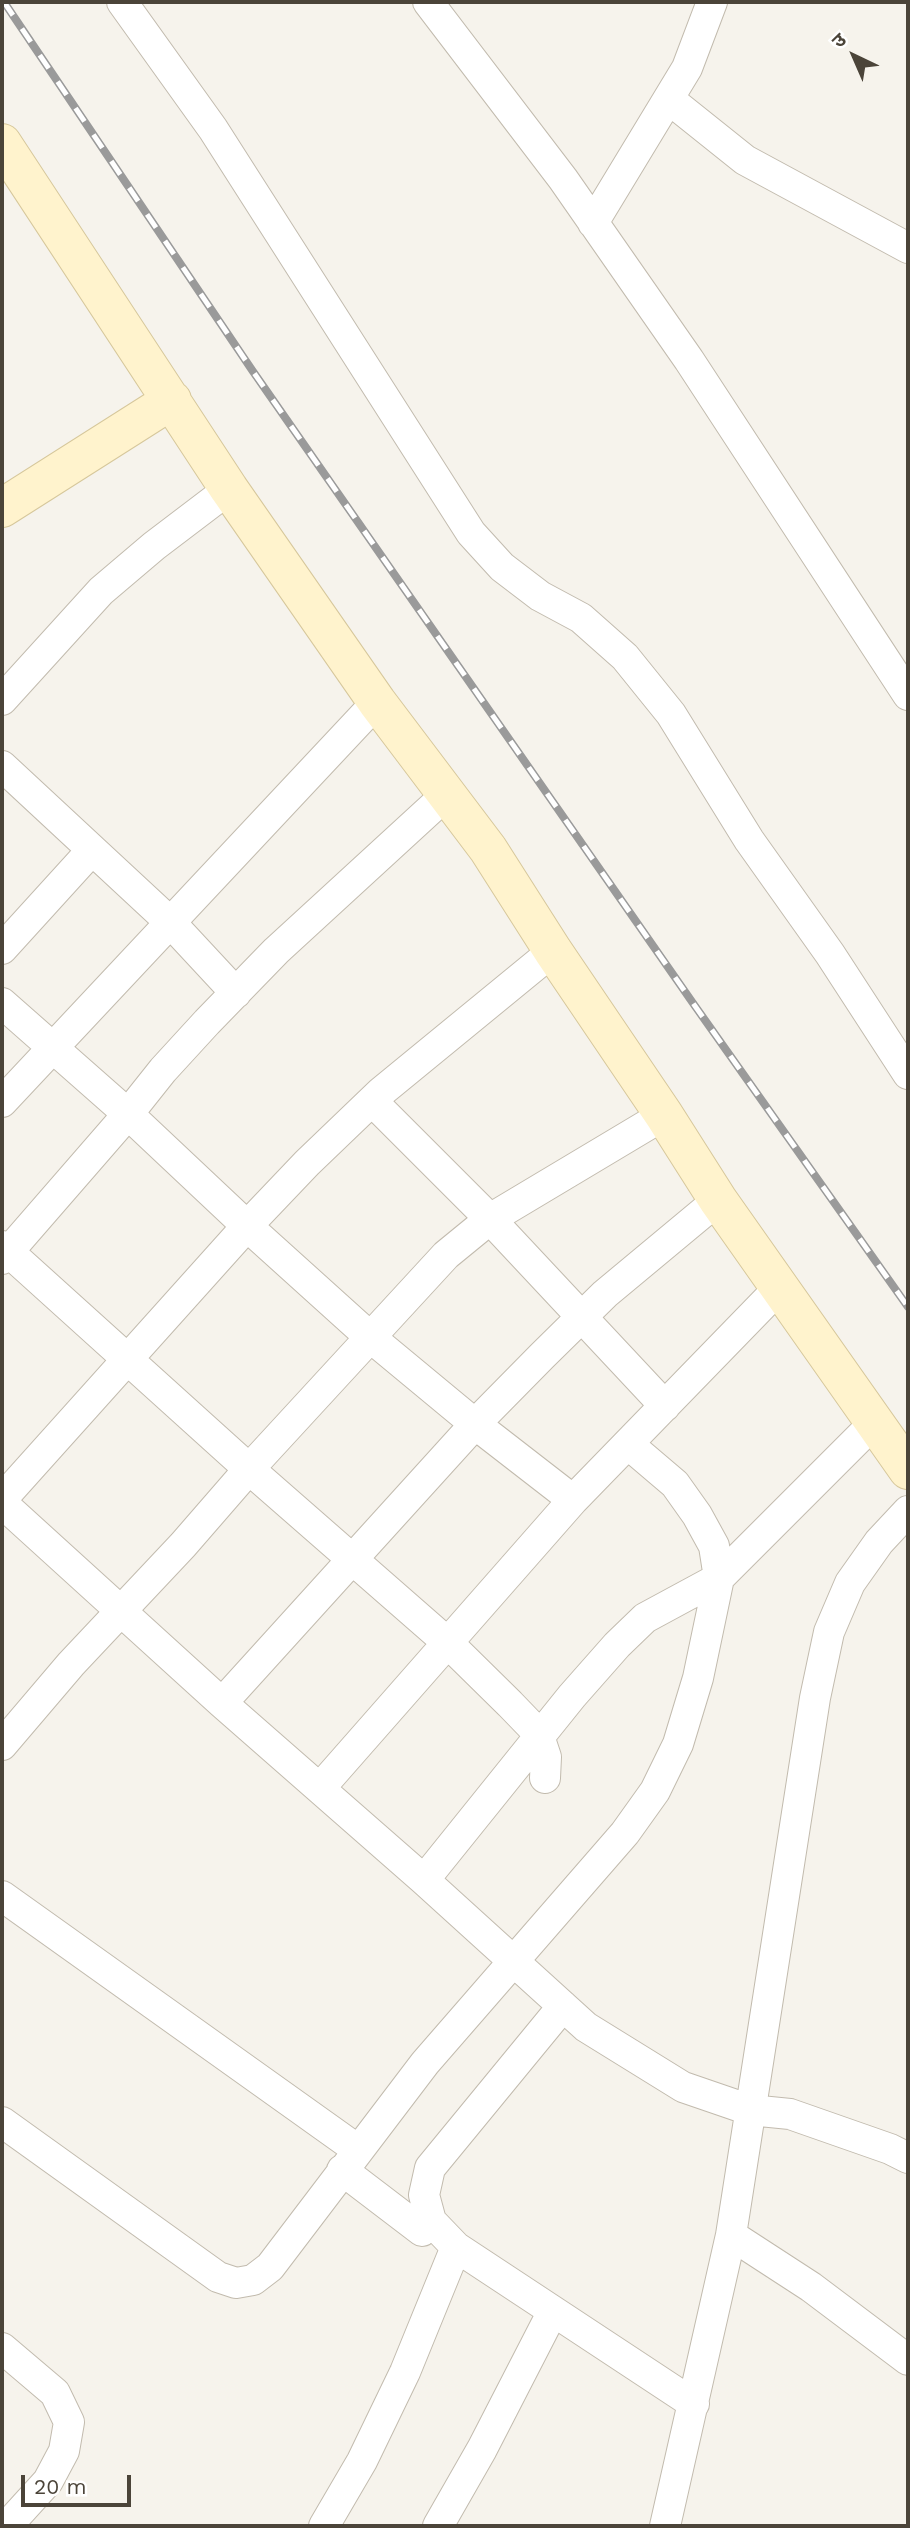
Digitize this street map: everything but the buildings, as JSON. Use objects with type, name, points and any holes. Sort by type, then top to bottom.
[{"type":"street","points":[[122,2],[213,129],[471,533],[502,567],[540,596],[581,618],[625,657],[670,714],[749,840],[830,954],[908,1074]]},
{"type":"street","points":[[428,2],[563,179],[689,360],[908,695]]},
{"type":"street","points":[[593,223],[670,100],[687,68],[712,2]]},
{"type":"street","points":[[670,100],[745,160],[908,248]]},
{"type":"street","points":[[2,144],[229,489],[377,702],[488,849],[718,1200],[908,1470]]},
{"type":"street","points":[[2,508],[172,400]]},
{"type":"street","points":[[2,701],[101,591],[154,546],[229,489]]},
{"type":"street","points":[[2,1102],[377,702]]},
{"type":"street","points":[[2,766],[170,922],[236,993]]},
{"type":"street","points":[[446,795],[276,951],[163,1070],[128,1114],[4,1253],[128,1359],[448,1643],[538,1733],[546,1757],[545,1778]]},
{"type":"street","points":[[2,949],[92,850]]},
{"type":"street","points":[[553,951],[372,1101],[307,1163],[247,1226],[2,1501],[222,1703],[586,2027],[683,2087],[750,2110],[790,2114],[890,2149],[908,2158]]},
{"type":"street","points":[[2,1003],[128,1114],[370,1337],[573,1500]]},
{"type":"street","points":[[372,1101],[490,1219],[665,1406]]},
{"type":"street","points":[[2,1745],[71,1664],[446,1255],[490,1219],[664,1115]]},
{"type":"street","points":[[222,1703],[475,1424],[605,1294],[718,1200]]},
{"type":"street","points":[[320,1788],[573,1500],[780,1287]]},
{"type":"street","points":[[424,1880],[608,1655],[645,1618],[719,1578],[874,1423]]},
{"type":"street","points":[[2,2122],[218,2277],[236,2283],[253,2280],[270,2267],[425,2063],[625,1833],[656,1791],[678,1744],[690,1705],[719,1578],[715,1546],[675,1484],[628,1444]]},
{"type":"street","points":[[665,2526],[731,2235],[815,1698],[829,1633],[850,1583],[879,1542],[908,1511]]},
{"type":"street","points":[[2,1896],[350,2160],[422,2231]]},
{"type":"street","points":[[563,2006],[430,2168],[424,2195],[432,2221],[456,2247],[694,2404]]},
{"type":"street","points":[[731,2235],[811,2287],[908,2360]]},
{"type":"street","points":[[324,2526],[362,2461],[405,2372],[456,2247]]},
{"type":"street","points":[[438,2526],[482,2449],[553,2311]]},
{"type":"street","points":[[2,2348],[55,2393],[69,2421],[64,2451],[48,2480],[6,2526]]},
{"type":"railway","points":[[4,2],[252,370],[908,1307]]}]
